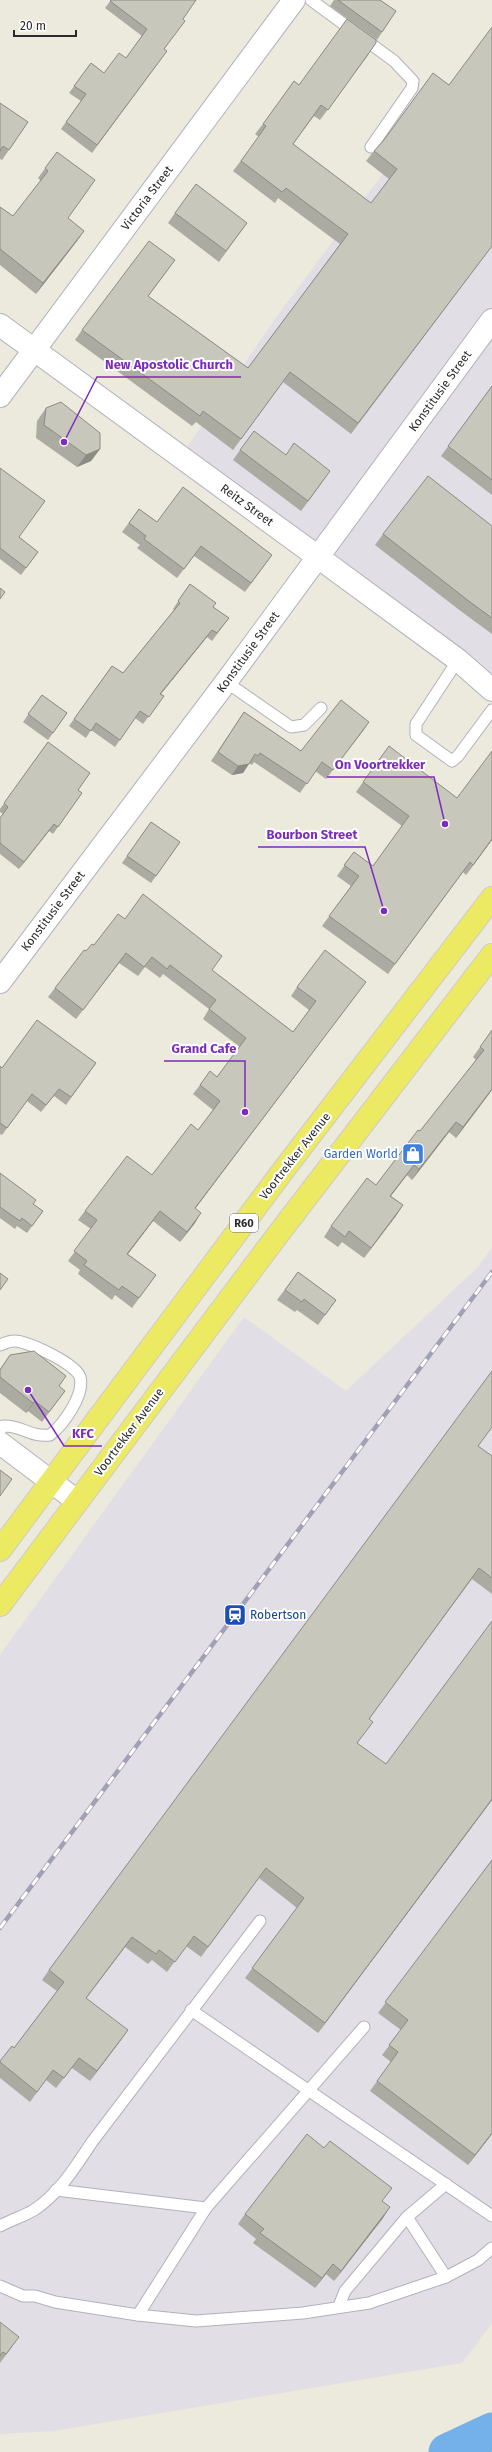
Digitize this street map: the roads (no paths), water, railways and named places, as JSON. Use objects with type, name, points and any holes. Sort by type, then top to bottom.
[{"type":"main road","name":"Voortrekker Avenue","points":[[0,1550],[282,1172],[492,898]]},
{"type":"main road","name":"Voortrekker Avenue","points":[[0,1605],[77,1501],[492,955]]},
{"type":"street","name":"Victoria Street","points":[[0,396],[294,0]]},
{"type":"street","name":"Konstitusie Street","points":[[0,982],[226,682],[492,320]]},
{"type":"street","name":"Reitz Street","points":[[0,325],[458,660],[492,690]]},
{"type":"street","points":[[0,1443],[77,1501]]},
{"type":"lane","points":[[312,0],[394,61],[413,81],[412,88],[371,147]]},
{"type":"lane","points":[[458,660],[416,724],[416,736],[452,761],[458,756],[492,710]]},
{"type":"lane","points":[[226,682],[291,727],[304,725],[321,708]]},
{"type":"lane","points":[[0,1345],[8,1341],[16,1341],[41,1350],[75,1367],[80,1378],[78,1392],[72,1409],[50,1435],[27,1434],[17,1427],[9,1426],[4,1426],[0,1432]]},
{"type":"lane","points":[[0,2226],[34,2210],[56,2190],[76,2167],[191,2010],[260,1921]]},
{"type":"lane","points":[[191,2010],[492,2216]]},
{"type":"lane","points":[[138,2315],[206,2208],[364,2027]]},
{"type":"lane","points":[[339,2306],[345,2291],[407,2217],[446,2184]]},
{"type":"lane","points":[[56,2190],[206,2208]]},
{"type":"lane","points":[[407,2217],[446,2277]]},
{"type":"lane","points":[[0,2286],[23,2296],[138,2315],[196,2321],[304,2313],[339,2306],[369,2303],[446,2277],[478,2260],[492,2248]]},
{"type":"waterway","points":[[447,2452],[492,2431]]},
{"type":"railway","points":[[0,1928],[492,1272]]},
{"type":"place","name":"New Apostolic Church","points":[[64,442]]},
{"type":"place","name":"On Voortrekker","points":[[445,824]]},
{"type":"place","name":"Bourbon Street","points":[[384,911]]},
{"type":"place","name":"Grand Cafe","points":[[245,1112]]},
{"type":"place","name":"Garden World","points":[[413,1154]]},
{"type":"place","name":"KFC","points":[[28,1390]]},
{"type":"place","name":"Robertson","points":[[235,1615]]}]
